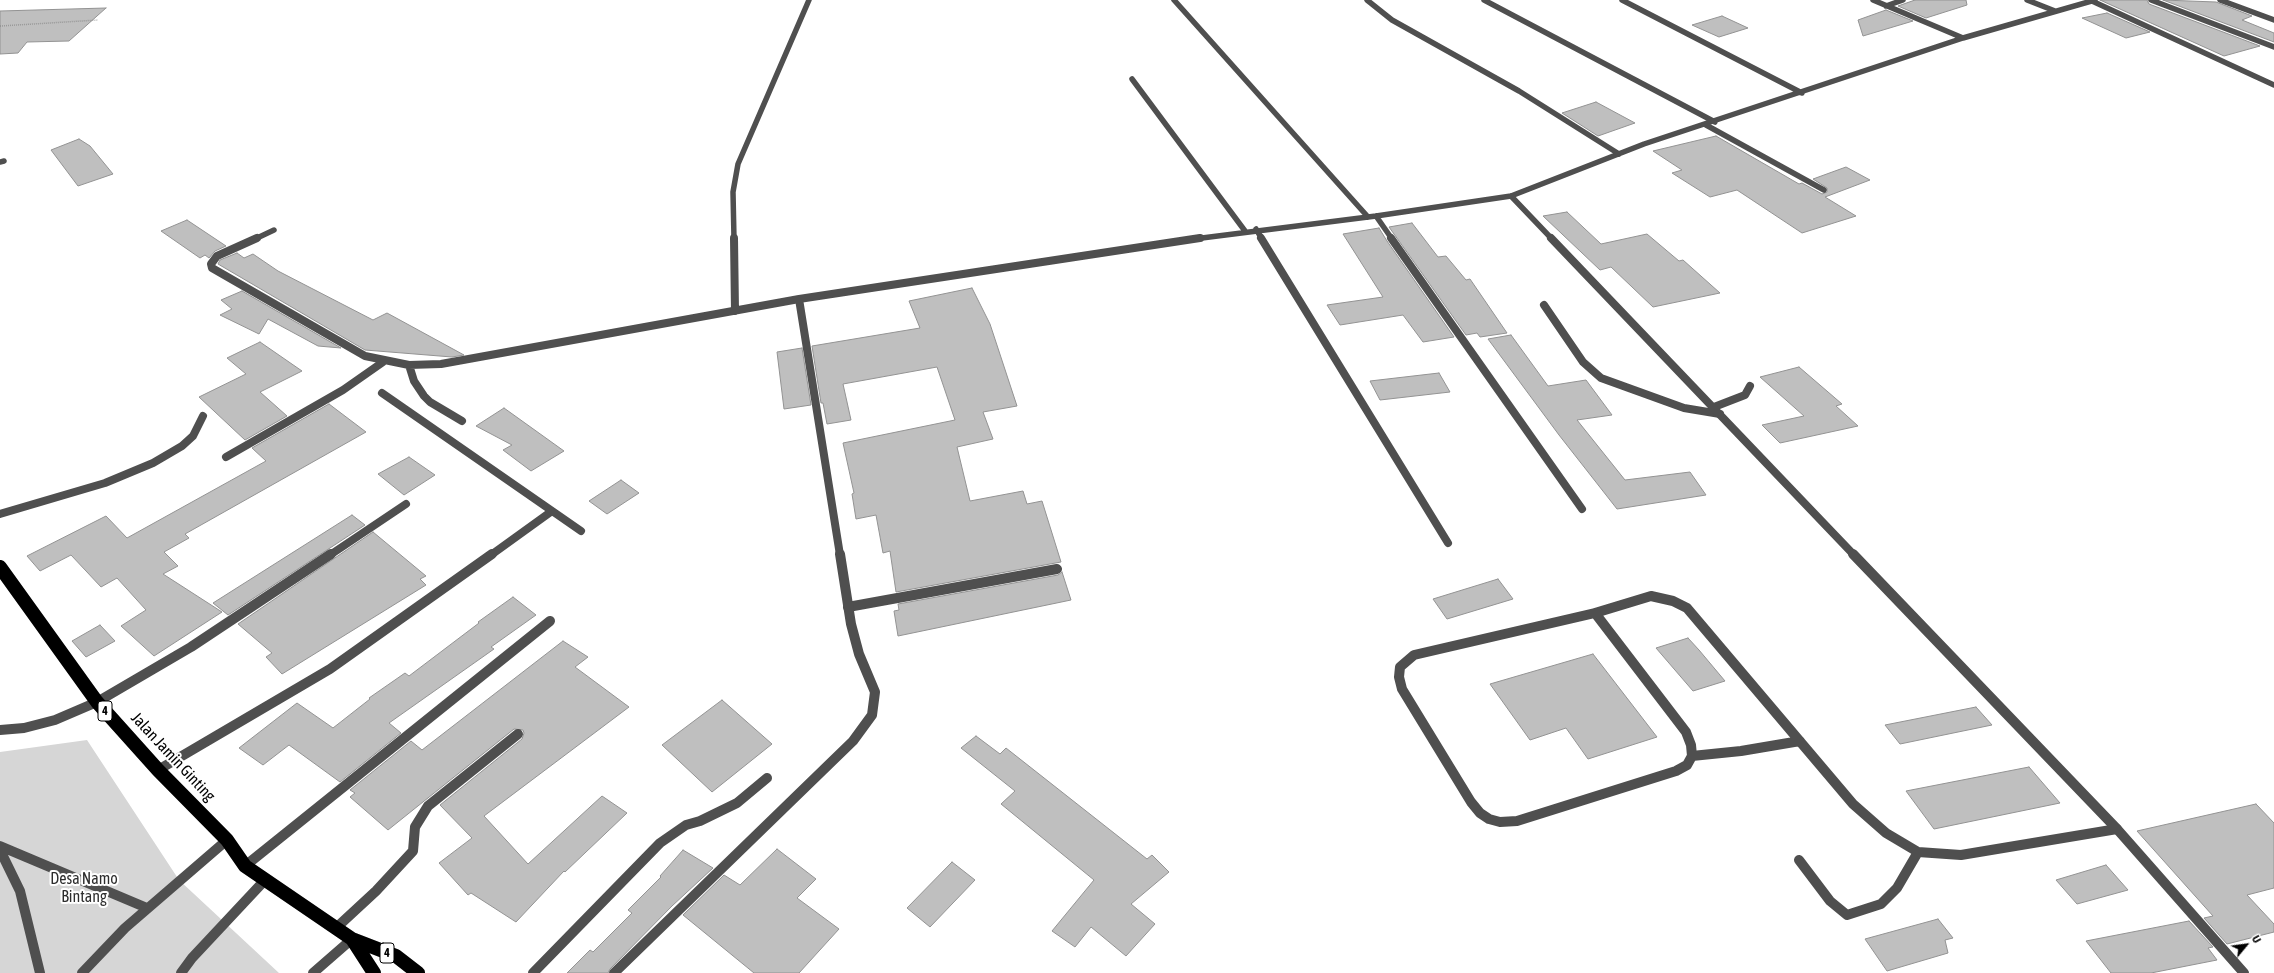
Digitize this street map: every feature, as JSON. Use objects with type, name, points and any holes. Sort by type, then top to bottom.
[{"type":"highway","name":"Jalan Jamin Ginting","points":[[0,567],[97,702],[158,770],[227,840],[245,866],[352,939],[396,956],[418,973]]},
{"type":"highway","name":"Jalan Jamin Ginting","points":[[352,939],[374,973]]},
{"type":"street","points":[[735,311],[733,192],[738,164],[809,0]]},
{"type":"street","points":[[1174,0],[1372,216],[1582,509]]},
{"type":"street","points":[[1367,0],[1392,20],[1518,91],[1619,154]]},
{"type":"street","points":[[1484,0],[1715,122]]},
{"type":"street","points":[[1622,0],[1802,93]]},
{"type":"street","points":[[1873,0],[1963,38]]},
{"type":"street","points":[[1886,6],[1903,0]]},
{"type":"street","points":[[2028,0],[2055,11]]},
{"type":"street","points":[[274,230],[217,256],[211,264],[212,268],[355,352],[383,362],[409,366],[441,364],[799,298],[1245,231],[1372,216],[1511,196],[1619,154],[1963,38],[2094,0],[2274,85]]},
{"type":"street","points":[[2151,0],[2274,47]]},
{"type":"street","points":[[2220,0],[2274,20]]},
{"type":"street","points":[[1132,79],[1245,231]]},
{"type":"street","points":[[1706,125],[1824,190]]},
{"type":"street","points":[[1511,196],[2117,829],[2244,973]]},
{"type":"street","points":[[1256,230],[1448,543]]},
{"type":"street","points":[[614,973],[864,729],[872,715],[875,692],[857,647],[848,607],[799,298]]},
{"type":"street","points":[[1544,305],[1583,362],[1601,378],[1684,408],[1717,411],[1745,395],[1750,386]]},
{"type":"street","points":[[226,457],[343,390],[383,362]]},
{"type":"street","points":[[409,366],[414,381],[424,396],[430,402],[462,421]]},
{"type":"street","points":[[382,393],[581,531]]},
{"type":"street","points":[[0,514],[105,483],[153,463],[182,446],[193,436],[203,416]]},
{"type":"street","points":[[0,730],[24,728],[55,720],[97,702],[197,643],[406,504]]},
{"type":"street","points":[[158,770],[330,669],[552,511]]},
{"type":"street","points":[[848,607],[1057,569]]},
{"type":"street","points":[[1594,613],[1686,732],[1691,745],[1692,756],[1687,765],[1676,772],[1517,821],[1500,822],[1489,819],[1480,813],[1471,802],[1402,689],[1399,677],[1400,667],[1414,656],[1594,613],[1651,596],[1673,601],[1687,608],[1853,804],[1886,833],[1918,852],[1961,855],[2117,829]]},
{"type":"street","points":[[245,866],[550,622]]},
{"type":"street","points":[[336,928],[376,891],[413,852],[415,826],[428,806],[518,734]]},
{"type":"street","points":[[1692,756],[1741,751],[1800,741]]},
{"type":"street","points":[[533,973],[660,843],[686,825],[700,821],[737,803],[767,778]]},
{"type":"street","points":[[82,973],[147,908],[227,840]]},
{"type":"street","points":[[0,846],[147,908]]},
{"type":"street","points":[[0,850],[20,891],[40,973]]},
{"type":"street","points":[[1799,860],[1830,901],[1847,915],[1881,904],[1897,888],[1918,852]]},
{"type":"street","points":[[181,973],[192,958],[265,880]]},
{"type":"street","points":[[313,973],[352,939]]},
{"type":"path","points":[[0,26],[98,20]]},
{"type":"green space","name":"Desa Namo Bintang","points":[[87,740],[179,880],[279,973],[0,973],[0,752]]},
{"type":"building","points":[[1915,0],[1966,0],[1967,5],[1926,18],[1898,6]]},
{"type":"building","points":[[2100,0],[2147,0],[2149,4],[2260,46],[2224,56]]},
{"type":"building","points":[[2163,0],[2216,2],[2252,16],[2242,20],[2274,33],[2274,42]]},
{"type":"building","points":[[106,8],[69,41],[27,42],[18,53],[0,54],[0,11]]},
{"type":"building","points":[[1886,10],[1913,21],[1863,36],[1858,20]]},
{"type":"building","points":[[2107,13],[2150,32],[2126,38],[2082,18]]},
{"type":"building","points":[[1722,16],[1748,28],[1719,37],[1692,25]]},
{"type":"building","points":[[1596,102],[1635,123],[1598,136],[1562,113]]},
{"type":"building","points":[[1716,136],[1799,184],[1802,183],[1822,194],[1827,192],[1827,188],[1813,179],[1846,167],[1870,180],[1825,197],[1856,216],[1802,233],[1737,190],[1710,197],[1672,173],[1682,170],[1653,151]]},
{"type":"building","points":[[79,139],[90,146],[113,174],[78,186],[51,150]]},
{"type":"building","points":[[1567,212],[1601,244],[1647,234],[1679,261],[1683,260],[1720,293],[1653,307],[1611,267],[1600,270],[1543,216]]},
{"type":"building","points":[[187,220],[226,246],[215,251],[209,258],[205,255],[200,258],[161,231]]},
{"type":"building","points":[[1412,223],[1438,257],[1446,256],[1466,280],[1470,279],[1507,333],[1480,337],[1477,333],[1466,335],[1389,227]]},
{"type":"building","points":[[1379,228],[1454,337],[1423,342],[1403,315],[1340,325],[1327,305],[1383,297],[1343,234]]},
{"type":"building","points":[[237,253],[244,258],[253,254],[278,271],[373,320],[387,313],[464,355],[452,357],[365,350],[218,264],[220,260]]},
{"type":"building","points":[[972,288],[990,324],[1017,406],[983,412],[993,439],[957,447],[970,501],[1023,491],[1027,504],[1042,501],[1061,562],[896,592],[890,551],[883,553],[876,515],[856,519],[852,494],[854,493],[843,443],[955,420],[937,367],[843,384],[851,420],[827,424],[823,403],[821,403],[812,346],[920,328],[909,301]]},
{"type":"building","points":[[242,291],[341,348],[318,346],[268,319],[259,334],[220,315],[232,309],[221,300]]},
{"type":"building","points":[[1511,335],[1548,386],[1586,380],[1612,415],[1577,420],[1625,480],[1690,472],[1706,495],[1617,509],[1559,435],[1488,339]]},
{"type":"building","points":[[260,342],[302,371],[260,392],[287,416],[245,440],[199,397],[246,374],[227,358]]},
{"type":"building","points":[[802,348],[811,405],[784,409],[777,352]]},
{"type":"building","points":[[1799,367],[1842,404],[1836,406],[1858,426],[1780,443],[1762,425],[1804,416],[1760,377]]},
{"type":"building","points":[[1439,373],[1450,392],[1380,400],[1370,381]]},
{"type":"building","points":[[329,404],[366,432],[185,534],[189,538],[164,552],[178,566],[163,574],[222,612],[154,656],[121,626],[146,610],[117,578],[101,587],[71,555],[40,571],[27,556],[106,516],[127,538],[266,461],[252,448]]},
{"type":"building","points":[[504,408],[564,451],[531,471],[503,450],[512,445],[476,426]]},
{"type":"building","points":[[409,457],[435,475],[404,495],[378,474]]},
{"type":"building","points":[[621,480],[639,493],[607,514],[589,501]]},
{"type":"building","points":[[352,515],[365,525],[228,615],[213,603]]},
{"type":"building","points":[[373,532],[426,576],[420,579],[426,585],[282,674],[266,657],[272,653],[238,624]]},
{"type":"building","points":[[1062,572],[1071,600],[898,636],[894,611],[899,610],[898,604],[1058,575]]},
{"type":"building","points":[[1498,579],[1513,599],[1447,619],[1433,599]]},
{"type":"building","points":[[513,597],[536,615],[491,647],[494,649],[389,723],[401,733],[340,782],[289,745],[263,765],[239,748],[297,703],[333,728],[370,699],[369,698],[405,673],[409,676],[479,623],[478,622]]},
{"type":"building","points":[[100,625],[115,641],[86,657],[72,641]]},
{"type":"building","points":[[1688,638],[1725,681],[1693,691],[1656,648]]},
{"type":"building","points":[[563,641],[588,657],[575,667],[629,707],[484,816],[528,864],[602,796],[627,813],[565,872],[564,871],[516,922],[471,893],[468,895],[439,863],[472,838],[440,805],[522,739],[524,733],[523,730],[514,729],[388,830],[350,797],[355,793],[350,790],[411,741],[422,750]]},
{"type":"building","points":[[1593,654],[1657,737],[1588,759],[1566,728],[1530,740],[1490,684]]},
{"type":"building","points":[[722,700],[772,744],[712,792],[662,745]]},
{"type":"building","points":[[1976,707],[1992,725],[1900,744],[1885,725]]},
{"type":"building","points":[[976,736],[1000,754],[1006,748],[1147,859],[1152,855],[1169,872],[1131,904],[1155,924],[1126,956],[1091,927],[1075,947],[1052,931],[1094,880],[1001,804],[1015,791],[961,748]]},
{"type":"building","points":[[2029,767],[2060,803],[1934,829],[1906,791]]},
{"type":"building","points":[[2256,804],[2274,823],[2274,888],[2247,895],[2274,924],[2274,932],[2227,944],[2204,918],[2213,916],[2137,831]]},
{"type":"building","points":[[777,849],[816,879],[797,898],[839,929],[799,973],[754,973],[683,915],[724,875],[740,885]]},
{"type":"building","points":[[683,850],[713,868],[672,906],[610,969],[608,973],[567,973],[590,950],[593,952],[632,913],[628,910],[661,877],[660,876]]},
{"type":"building","points":[[952,862],[975,880],[930,927],[907,908]]},
{"type":"building","points":[[2106,865],[2128,890],[2077,904],[2056,880]]},
{"type":"building","points":[[1938,919],[1953,938],[1945,940],[1948,953],[1887,971],[1865,939]]},
{"type":"building","points":[[2189,921],[2213,947],[2208,948],[2217,960],[2151,973],[2111,973],[2086,941]]}]
